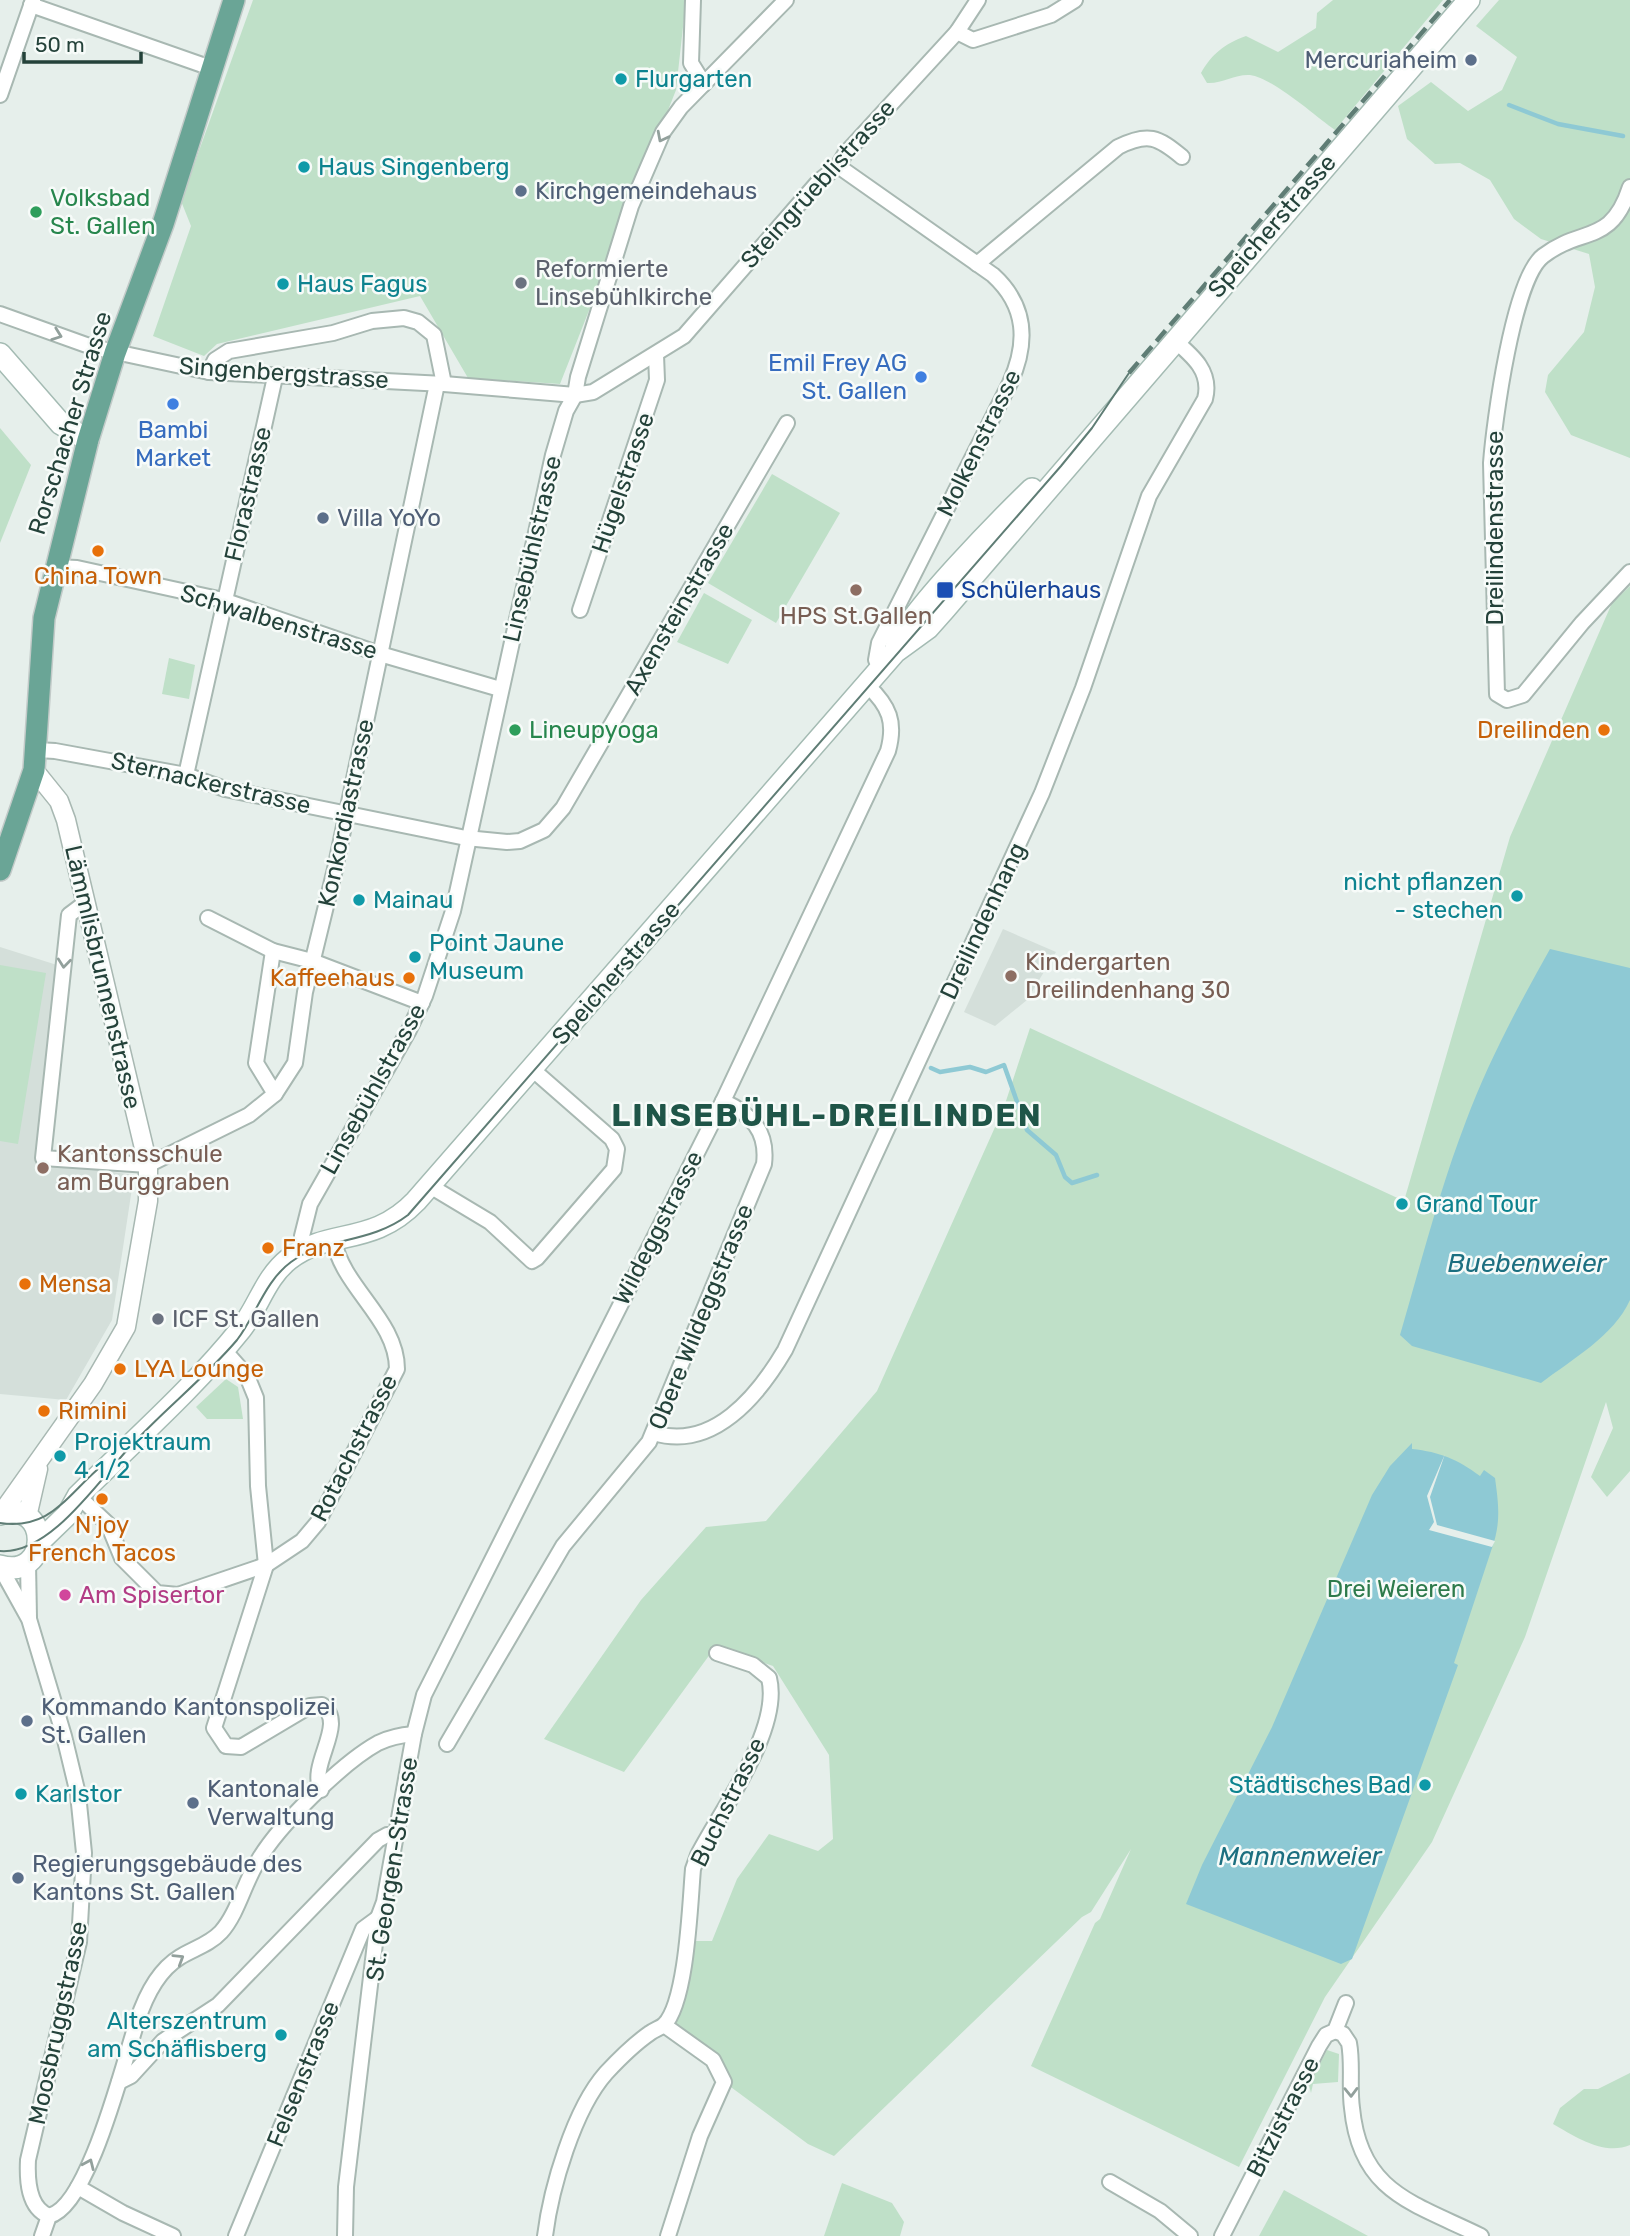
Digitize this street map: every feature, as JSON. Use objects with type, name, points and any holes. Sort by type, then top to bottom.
[{"type":"main road","name":"Rorschacher Strasse","points":[[0,870],[36,760],[44,618],[88,440],[115,353],[163,224],[234,0]]},
{"type":"main road","name":"Speicherstrasse","points":[[306,1248],[383,1227],[403,1215],[867,685],[888,660],[898,639],[909,625],[981,541],[1034,488],[1077,453],[1469,0]]},
{"type":"main road","points":[[0,354],[61,424],[88,440]]},
{"type":"main road","points":[[33,1527],[68,1514],[78,1496],[243,1327],[275,1271],[306,1248]]},
{"type":"main road","points":[[1,1514],[16,1512],[33,1527]]},
{"type":"main road","points":[[0,1566],[14,1568],[28,1563],[33,1527]]},
{"type":"street","points":[[693,0],[691,63],[704,84]]},
{"type":"street","name":"Linsebühlstrasse","points":[[306,1248],[302,1236],[314,1196],[422,1003],[453,911],[553,455],[566,411],[575,395],[631,206],[663,132],[704,84],[786,0]]},
{"type":"street","name":"Steingrüeblistrasse","points":[[575,395],[593,392],[684,336],[824,176],[838,166],[845,154],[957,32],[978,0]]},
{"type":"street","points":[[957,32],[973,40],[1051,15],[1075,0]]},
{"type":"street","points":[[0,95],[32,3],[211,68]]},
{"type":"street","points":[[977,264],[1118,147],[1137,138],[1152,138],[1182,158]]},
{"type":"street","name":"Molkenstrasse","points":[[838,166],[1003,284],[1019,311],[1024,341],[1020,361],[982,443],[879,643],[876,660],[888,660]]},
{"type":"street","name":"Dreilindenstrasse","points":[[1630,187],[1623,210],[1600,232],[1571,241],[1541,257],[1524,285],[1493,435],[1491,463],[1497,694],[1507,699],[1523,695],[1582,623],[1630,572]]},
{"type":"street","name":"Singenbergstrasse","points":[[0,314],[115,353],[209,372],[440,384],[575,395]]},
{"type":"street","points":[[209,372],[215,360],[229,351],[333,333],[380,319],[404,318],[418,322],[434,335],[440,384]]},
{"type":"street","name":"Dreilindenhang","points":[[654,1433],[686,1438],[712,1428],[748,1400],[785,1350],[1042,793],[1083,688],[1149,496],[1205,399],[1208,390],[1204,372],[1174,340]]},
{"type":"street","name":"Hügelstrasse","points":[[580,610],[657,380],[656,355]]},
{"type":"street","name":"Florastrasse","points":[[186,775],[275,377]]},
{"type":"street","name":"Konkordiastrasse","points":[[148,1165],[249,1115],[275,1094],[295,1063],[312,961],[440,384]]},
{"type":"street","name":"Axensteinstrasse","points":[[467,838],[520,841],[544,830],[554,821],[787,423]]},
{"type":"street","name":"Schwalbenstrasse","points":[[55,567],[77,568],[223,600],[380,654],[500,689]]},
{"type":"street","name":"Wildeggstrasse","points":[[414,1734],[434,1673],[723,1101],[888,751],[893,726],[891,716],[867,685]]},
{"type":"street","name":"Sternackerstrasse","points":[[36,760],[67,752],[186,775],[225,789],[467,838]]},
{"type":"street","name":"Lämmlisbrunnenstrasse","points":[[1,1514],[16,1489],[41,1460],[93,1384],[126,1327],[148,1201],[148,1165],[60,801],[36,760]]},
{"type":"street","points":[[85,903],[69,915],[43,1158],[148,1165]]},
{"type":"street","points":[[208,918],[273,951],[312,961],[422,1003]]},
{"type":"street","points":[[273,951],[256,1063],[275,1094]]},
{"type":"street","points":[[430,1186],[490,1222],[532,1261],[537,1258],[614,1168],[617,1149],[612,1139],[532,1069]]},
{"type":"street","name":"Obere Wildeggstrasse","points":[[447,1744],[563,1546],[654,1433],[690,1338],[764,1164],[765,1141],[760,1128],[741,1111],[723,1101]]},
{"type":"street","name":"Rotachstrasse","points":[[78,1496],[108,1524],[122,1559],[157,1593],[178,1595],[266,1565],[302,1541],[318,1522],[397,1369],[397,1358],[388,1335],[339,1261],[334,1241]]},
{"type":"street","points":[[223,1349],[247,1376],[256,1398],[258,1486],[266,1565],[214,1728],[226,1746],[241,1747],[310,1706],[322,1705],[330,1712],[331,1723],[318,1776],[321,1790]]},
{"type":"street","name":"Lämmlisbrunnenstrasse","points":[[33,1527],[41,1460]]},
{"type":"street","name":"Moosbruggstrasse","points":[[28,1563],[29,1619]]},
{"type":"street","name":"Moosbruggstrasse","points":[[0,1566],[29,1619],[73,1770],[84,1853],[82,1912],[77,1952],[28,2160],[31,2194],[37,2208],[50,2216]]},
{"type":"street","name":"Buchstrasse","points":[[664,2025],[682,1976],[693,1869],[698,1854],[763,1734],[768,1710],[771,1686],[766,1674],[754,1665],[717,1653]]},
{"type":"street","name":"St. Georgen-Strasse","points":[[42,2236],[50,2216],[60,2212],[78,2187],[102,2133],[136,2022],[152,1986],[169,1965],[222,1931],[265,1851],[321,1790],[378,1743],[394,1736],[414,1734],[397,1835],[378,1918],[345,2187],[345,2236]]},
{"type":"street","points":[[119,2082],[131,2076],[163,2041],[218,2005],[383,1836],[397,1835]]},
{"type":"street","name":"Felsenstrasse","points":[[236,2236],[363,1929],[378,1918]]},
{"type":"street","name":"Bitzistrasse","points":[[1222,2236],[1319,2046],[1326,2035],[1335,2031],[1346,2003]]},
{"type":"street","points":[[545,2236],[569,2142],[584,2106],[610,2069],[650,2032],[664,2025],[713,2060],[724,2082],[700,2136],[668,2236]]},
{"type":"street","points":[[1335,2031],[1343,2034],[1349,2043],[1354,2131],[1367,2164],[1382,2182],[1399,2194],[1481,2236]]},
{"type":"street","points":[[1110,2182],[1160,2211],[1190,2236]]},
{"type":"street","points":[[78,2187],[123,2213],[173,2236]]},
{"type":"shaded area","name":"Kindergarten Dreilindenhang 30","points":[[1003,929],[1056,952],[1027,1000],[995,1026],[964,1012]]},
{"type":"shaded area","name":"Kantonsschule am Burggraben","points":[[0,947],[57,965],[39,1161],[134,1175],[112,1320],[66,1400],[0,1394]]},
{"type":"green space","points":[[253,0],[686,0],[676,90],[560,384],[468,378],[420,296],[217,344],[204,356],[153,336],[191,226],[181,201]]},
{"type":"green space","points":[[1333,0],[1443,0],[1335,130],[1282,90],[1259,78],[1244,75],[1207,83],[1201,73],[1214,55],[1231,42],[1246,36],[1278,52],[1316,28],[1317,13]]},
{"type":"green space","points":[[1499,0],[1630,0],[1630,458],[1571,435],[1545,392],[1548,375],[1584,332],[1595,287],[1589,254],[1541,239],[1514,219],[1490,180],[1460,163],[1435,164],[1407,139],[1398,106],[1431,82],[1468,111],[1502,90],[1517,57],[1476,26]]},
{"type":"green space","points":[[0,428],[31,465],[0,543]]},
{"type":"green space","points":[[772,474],[840,513],[776,623],[708,583]]},
{"type":"green space","name":"Drei Weieren","points":[[1630,586],[1630,1471],[1607,1497],[1591,1477],[1613,1428],[1606,1402],[1525,1637],[1432,1842],[1325,1997],[1239,2167],[1031,2066],[1131,1849],[1091,1912],[1082,1917],[834,2156],[808,2144],[724,2082],[720,2070],[672,2030],[686,1941],[712,1941],[737,1879],[769,1834],[818,1851],[833,1839],[829,1755],[773,1666],[716,1646],[624,1772],[544,1739],[641,1600],[706,1527],[766,1521],[877,1391],[1004,1107],[1030,1028],[1404,1201],[1510,837],[1612,603]]},
{"type":"green space","points":[[704,593],[752,620],[728,664],[677,642]]},
{"type":"green space","points":[[169,658],[195,665],[189,699],[162,694]]},
{"type":"green space","points":[[0,965],[46,973],[18,1144],[0,1141]]},
{"type":"green space","points":[[226,1379],[238,1387],[243,1419],[207,1419],[196,1407]]},
{"type":"green space","points":[[1327,2050],[1339,2054],[1338,2082],[1313,2084],[1311,2093],[1309,2085]]},
{"type":"green space","points":[[1630,2073],[1630,2145],[1620,2148],[1600,2147],[1553,2124],[1560,2108],[1584,2089],[1598,2089]]},
{"type":"green space","points":[[842,2183],[892,2203],[904,2222],[900,2236],[824,2236]]},
{"type":"green space","points":[[1284,2190],[1368,2236],[1259,2236]]},
{"type":"water","name":"Buebenweier","points":[[1550,949],[1630,968],[1630,1300],[1614,1325],[1603,1336],[1541,1383],[1412,1346],[1400,1335],[1439,1200],[1466,1121],[1505,1034]]},
{"type":"water","name":"Mannenweier","points":[[1412,1443],[1412,1449],[1440,1454],[1480,1476],[1484,1470],[1495,1478],[1498,1524],[1454,1663],[1458,1665],[1352,1959],[1341,1964],[1186,1904],[1202,1865],[1272,1727],[1372,1495],[1390,1466]]},
{"type":"pier","points":[[1445,1454],[1430,1497],[1437,1525],[1495,1541],[1492,1547],[1429,1530],[1434,1522],[1427,1496]]},
{"type":"waterway","points":[[1509,105],[1558,124],[1623,136]]},
{"type":"waterway","points":[[931,1068],[940,1072],[970,1067],[986,1072],[1004,1065],[1027,1130],[1056,1155],[1065,1177],[1072,1183],[1097,1175]]},
{"type":"tram line","points":[[0,1551],[18,1549],[36,1542],[71,1514],[141,1435],[237,1340],[267,1288],[291,1262],[318,1248],[378,1231],[408,1215],[1061,466],[1092,428],[1129,373]]},
{"type":"tram line","points":[[0,1523],[17,1524],[44,1517],[98,1469]]},
{"type":"railway","points":[[1129,373],[1450,0]]},
{"type":"place","name":"Mercuriaheim","points":[[1471,60]]},
{"type":"place","name":"Flurgarten","points":[[621,79]]},
{"type":"place","name":"Haus Singenberg","points":[[304,167]]},
{"type":"place","name":"Kirchgemeindehaus","points":[[521,191]]},
{"type":"place","name":"Volksbad St. Gallen","points":[[36,212]]},
{"type":"place","name":"Reformierte Linsebühlkirche","points":[[521,283]]},
{"type":"place","name":"Haus Fagus","points":[[283,284]]},
{"type":"place","name":"Emil Frey AG St. Gallen","points":[[921,377]]},
{"type":"place","name":"Bambi Market","points":[[173,404]]},
{"type":"place","name":"Villa YoYo","points":[[323,518]]},
{"type":"place","name":"China Town","points":[[98,551]]},
{"type":"place","name":"HPS St.Gallen","points":[[856,590]]},
{"type":"place","name":"Schülerhaus","points":[[945,590]]},
{"type":"place","name":"Lineupyoga","points":[[515,730]]},
{"type":"place","name":"Dreilinden","points":[[1604,730]]},
{"type":"place","name":"nicht pflanzen - stechen","points":[[1517,896]]},
{"type":"place","name":"Mainau","points":[[359,900]]},
{"type":"place","name":"Point Jaune Museum","points":[[415,957]]},
{"type":"place","name":"Kindergarten Dreilindenhang 30","points":[[1011,976]]},
{"type":"place","name":"Kaffeehaus","points":[[409,978]]},
{"type":"place","name":"Kantonsschule am Burggraben","points":[[43,1168]]},
{"type":"place","name":"Grand Tour","points":[[1402,1204]]},
{"type":"place","name":"Franz","points":[[268,1248]]},
{"type":"place","name":"Mensa","points":[[25,1284]]},
{"type":"place","name":"ICF St. Gallen","points":[[158,1319]]},
{"type":"place","name":"LYA Lounge","points":[[120,1369]]},
{"type":"place","name":"Rimini","points":[[44,1411]]},
{"type":"place","name":"Projektraum 4 1/2","points":[[60,1456]]},
{"type":"place","name":"N'joy French Tacos","points":[[102,1499]]},
{"type":"place","name":"Am Spisertor","points":[[65,1595]]},
{"type":"place","name":"Kommando Kantonspolizei St. Gallen","points":[[27,1721]]},
{"type":"place","name":"Städtisches Bad","points":[[1425,1785]]},
{"type":"place","name":"Karlstor","points":[[21,1794]]},
{"type":"place","name":"Kantonale Verwaltung","points":[[193,1803]]},
{"type":"place","name":"Regierungsgebäude des Kantons St. Gallen","points":[[18,1878]]},
{"type":"place","name":"Alterszentrum am Schäflisberg","points":[[281,2035]]},
{"type":"district","name":"LINSEBÜHL-DREILINDEN","points":[[827,1115]]}]
